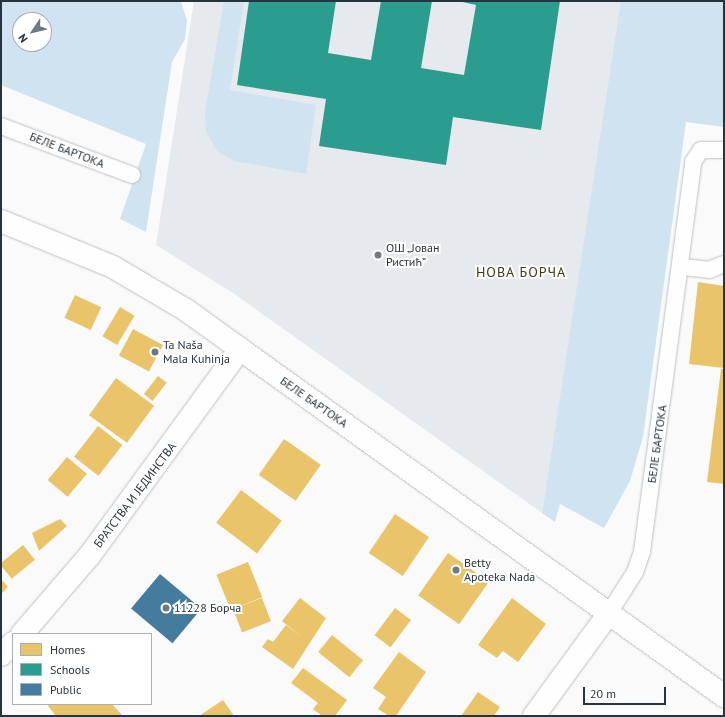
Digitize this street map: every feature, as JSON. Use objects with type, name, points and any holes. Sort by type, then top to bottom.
[{"type":"street","name":"БЕЛЕ БАРТОКА","points":[[1,221],[113,267],[180,306],[724,696]]},
{"type":"street","name":"БРАТСТВА И ЈЕДИНСТВА","points":[[23,633],[90,555],[240,349]]},
{"type":"street","points":[[534,716],[609,613]]},
{"type":"street","points":[[1,655],[12,644]]},
{"type":"lane","name":"БЕЛЕ БАРТОКА","points":[[1,126],[132,175]]},
{"type":"lane","name":"БЕЛЕ БАРТОКА","points":[[609,613],[636,572],[642,552],[682,267],[694,156],[706,149],[724,150]]},
{"type":"lane","points":[[682,267],[709,270],[724,264]]},
{"type":"shaded area","points":[[1,1],[181,1],[187,21],[185,39],[172,62],[146,232],[120,219],[146,144],[1,85]]},
{"type":"shaded area","name":"ОШ „Јован Ристић”","points":[[194,1],[622,1],[542,513],[233,293],[156,245]]},
{"type":"shaded area","points":[[224,1],[244,1],[230,90],[316,105],[306,174],[234,161],[217,151],[206,131],[205,112]]},
{"type":"shaded area","points":[[621,1],[724,1],[724,127],[686,122],[643,437],[630,481],[604,528],[560,504],[555,522],[542,513]]},
{"type":"building: Homes","points":[[698,282],[724,286],[724,368],[689,364]]},
{"type":"building: Homes","points":[[75,295],[101,307],[91,330],[64,318]]},
{"type":"building: Homes","points":[[120,307],[135,316],[117,345],[102,336]]},
{"type":"building: Homes","points":[[133,329],[163,345],[149,371],[119,355]]},
{"type":"building: Homes","points":[[721,369],[724,369],[724,484],[707,482]]},
{"type":"building: Homes","points":[[158,376],[167,383],[153,401],[144,394]]},
{"type":"building: Homes","points":[[116,378],[154,406],[127,443],[89,415]]},
{"type":"building: Homes","points":[[98,426],[122,445],[98,476],[74,457]]},
{"type":"building: Homes","points":[[284,439],[321,465],[296,501],[259,475]]},
{"type":"building: Homes","points":[[67,457],[87,474],[68,497],[48,480]]},
{"type":"building: Homes","points":[[241,490],[282,521],[257,553],[216,523]]},
{"type":"building: Homes","points":[[395,514],[429,537],[403,576],[369,553]]},
{"type":"building: Homes","points":[[60,519],[67,526],[39,551],[32,533]]},
{"type":"building: Homes","points":[[23,545],[35,560],[12,579],[1,566],[1,563]]},
{"type":"building: Homes","points":[[448,553],[489,582],[459,624],[418,596]]},
{"type":"building: Homes","points":[[248,562],[262,597],[231,610],[216,575]]},
{"type":"building: Homes","points":[[1,579],[8,587],[1,594]]},
{"type":"building: Homes","points":[[262,598],[271,621],[242,632],[233,609]]},
{"type":"building: Homes","points":[[300,598],[326,618],[293,669],[262,647],[268,639],[273,642],[286,625],[304,639],[282,621]]},
{"type":"building: Homes","points":[[512,598],[546,624],[518,662],[503,651],[497,658],[478,645]]},
{"type":"building: Homes","points":[[395,608],[411,620],[391,647],[375,635]]},
{"type":"building: Homes","points":[[332,635],[363,660],[349,677],[318,652]]},
{"type":"building: Homes","points":[[399,652],[426,672],[396,716],[389,716],[378,709],[386,697],[373,688]]},
{"type":"building: Homes","points":[[303,668],[347,700],[335,716],[322,716],[313,709],[318,703],[291,683]]},
{"type":"building: Homes","points":[[478,692],[500,707],[494,716],[461,716]]},
{"type":"building: Homes","points":[[223,700],[234,716],[199,716]]},
{"type":"building: Homes","points":[[113,705],[122,715],[56,716],[48,706]]},
{"type":"building: Schools","points":[[249,1],[336,1],[328,53],[371,60],[381,1],[432,1],[421,68],[464,75],[476,5],[458,1],[560,1],[541,130],[453,117],[446,165],[319,146],[326,99],[237,85]]},
{"type":"building: Public","name":"11228 Борча","points":[[160,574],[201,609],[172,643],[131,608]]},
{"type":"place","name":"ОШ „Јован Ристић”","points":[[378,255]]},
{"type":"place","name":"Ta Naša Mala Kuhinja","points":[[155,352]]},
{"type":"place","name":"Betty Apoteka Nada","points":[[456,570]]},
{"type":"place","name":"11228 Борча","points":[[166,608]]},
{"type":"district","name":"НОВА БОРЧА","points":[[521,272]]}]
